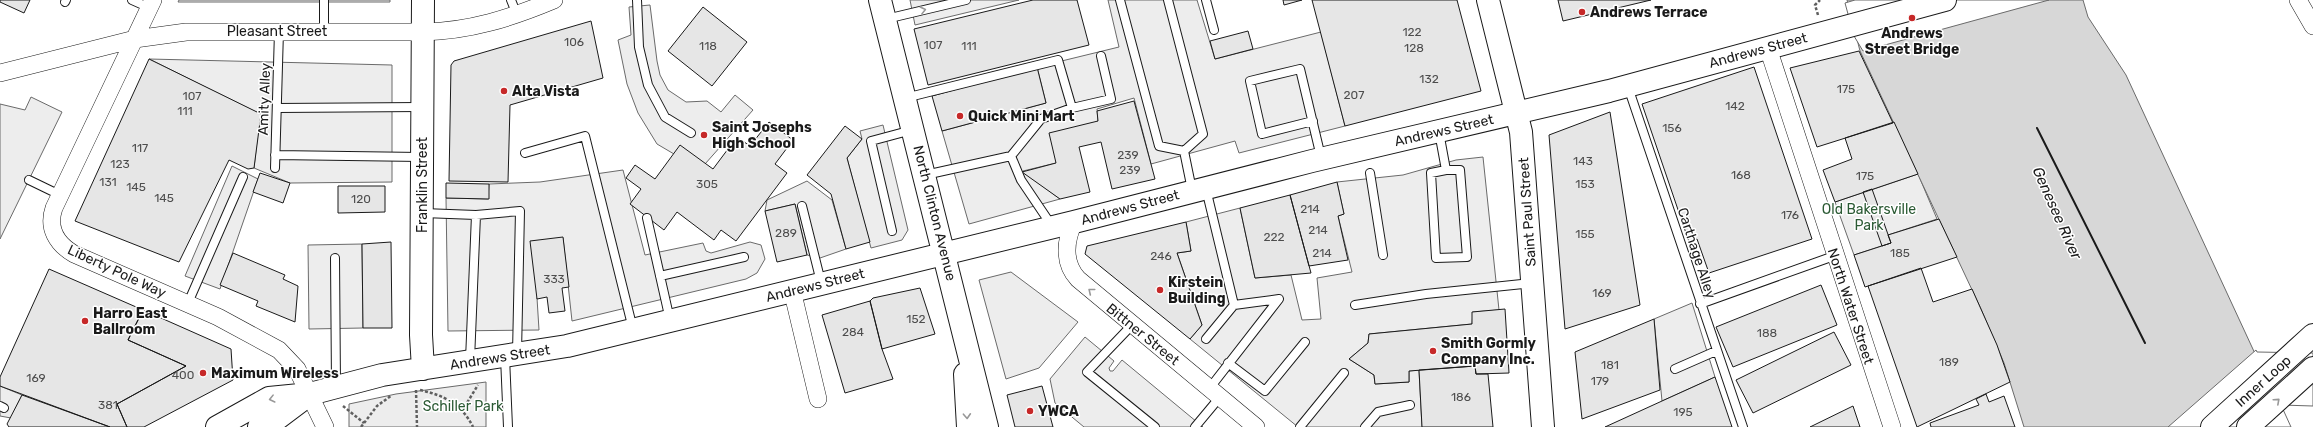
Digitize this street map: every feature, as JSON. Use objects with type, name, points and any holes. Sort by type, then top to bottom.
[{"type":"main road","name":"Franklin Street","points":[[423,0],[420,336],[423,369]]},
{"type":"main road","name":"Saint Paul Street","points":[[1488,0],[1517,113],[1522,145],[1543,427]]},
{"type":"main road","name":"Andrews Street","points":[[217,427],[269,398],[310,394],[339,396],[423,369],[567,346],[1074,222],[1322,158],[1628,86],[1945,0]]},
{"type":"main road","name":"North Clinton Avenue","points":[[883,10],[988,427]]},
{"type":"main road","points":[[959,307],[968,427]]},
{"type":"main road","name":"Inner Loop","points":[[2212,427],[2310,337]]},
{"type":"main road","name":"Inner Loop","points":[[2248,427],[2313,368]]},
{"type":"main road","name":"Andrews Street","points":[[263,426],[278,418],[310,394]]},
{"type":"street","name":"Pleasant Street","points":[[0,73],[135,39],[197,31],[423,32],[460,30],[514,7],[554,0]]},
{"type":"street","points":[[2298,0],[2313,26]]},
{"type":"street","name":"Liberty Pole Way","points":[[151,4],[60,195],[51,222],[54,235],[63,246],[74,254],[188,303],[260,338],[279,350],[297,369],[325,427]]},
{"type":"street","name":"North Water Street","points":[[1768,48],[1834,256],[1892,427]]},
{"type":"street","name":"Bittner Street","points":[[1074,222],[1068,236],[1067,253],[1073,274],[1132,325],[1256,427]]},
{"type":"street","points":[[792,290],[818,399]]},
{"type":"lane","points":[[132,0],[151,4]]},
{"type":"lane","points":[[324,0],[324,31]]},
{"type":"lane","points":[[637,0],[639,47],[648,85],[665,117],[691,133]]},
{"type":"lane","points":[[883,10],[966,0]]},
{"type":"lane","points":[[1120,0],[1159,146],[1184,151]]},
{"type":"lane","points":[[1168,0],[1203,134],[1184,151]]},
{"type":"lane","points":[[1206,0],[1214,30]]},
{"type":"lane","name":"Amity Alley","points":[[275,168],[279,31]]},
{"type":"lane","points":[[925,175],[1011,156],[1041,119],[1072,108],[1112,98],[1101,56]]},
{"type":"lane","points":[[905,98],[1058,60],[1072,108]]},
{"type":"lane","points":[[1314,121],[1262,134],[1250,81],[1300,69],[1314,121],[1322,158]]},
{"type":"lane","name":"Carthage Alley","points":[[1628,86],[1700,304],[1743,427]]},
{"type":"lane","points":[[277,108],[422,107]]},
{"type":"lane","points":[[892,231],[871,140],[913,130]]},
{"type":"lane","points":[[1439,131],[1446,170]]},
{"type":"lane","points":[[525,153],[585,136],[633,330]]},
{"type":"lane","points":[[1184,151],[1199,190],[1234,305]]},
{"type":"lane","points":[[275,155],[422,157]]},
{"type":"lane","points":[[1011,156],[1021,180],[1053,227]]},
{"type":"lane","points":[[1446,170],[1460,170],[1468,257],[1436,258],[1431,173],[1446,170]]},
{"type":"lane","points":[[1370,173],[1384,255]]},
{"type":"lane","points":[[188,303],[243,177]]},
{"type":"lane","points":[[29,180],[60,195]]},
{"type":"lane","points":[[802,206],[821,283]]},
{"type":"lane","points":[[422,213],[476,215],[520,211],[508,427]]},
{"type":"lane","points":[[470,362],[476,215]]},
{"type":"lane","points":[[648,218],[670,320]]},
{"type":"lane","points":[[1700,304],[1834,256]]},
{"type":"lane","points":[[660,276],[744,257]]},
{"type":"lane","points":[[335,258],[339,396]]},
{"type":"lane","points":[[1355,305],[1426,294],[1533,283]]},
{"type":"lane","points":[[1195,427],[1215,393],[1228,363],[1280,299],[1234,305],[1206,339]]},
{"type":"lane","points":[[1132,325],[1087,372],[1155,427]]},
{"type":"lane","points":[[1228,363],[1265,391],[1305,342]]},
{"type":"lane","points":[[1675,369],[1716,351]]},
{"type":"lane","points":[[1300,427],[1344,373]]},
{"type":"lane","points":[[1365,427],[1378,412],[1410,405]]},
{"type":"path","points":[[1816,8],[1815,5],[1820,0]]},
{"type":"path","points":[[462,411],[478,385]]},
{"type":"path","points":[[411,390],[444,397],[462,411],[473,427]]},
{"type":"path","points":[[416,390],[417,427]]},
{"type":"path","points":[[361,427],[377,406],[394,395]]},
{"type":"path","points":[[339,396],[364,423]]},
{"type":"shaded area","points":[[179,0],[390,0],[390,2],[178,2]]},
{"type":"shaded area","points":[[910,0],[1019,0],[915,25]]},
{"type":"shaded area","points":[[1108,0],[1197,0],[1215,59],[1321,32],[1345,126],[1239,153],[1235,141],[1151,164],[1134,98],[1097,109],[1098,121],[1056,163],[1023,171],[1060,199],[969,224],[942,131],[1046,103],[1037,67],[1119,47]]},
{"type":"shaded area","points":[[650,5],[657,61],[660,75],[668,90],[686,102],[707,101],[721,112],[735,95],[753,110],[705,164],[674,154],[657,144],[638,113],[627,84],[618,40],[631,35],[629,7]]},
{"type":"shaded area","points":[[149,59],[392,65],[392,182],[290,183],[254,168],[260,114]]},
{"type":"shaded area","points":[[31,97],[62,112],[0,239],[0,104],[25,110]]},
{"type":"shaded area","points":[[883,125],[908,230],[902,240],[871,248],[847,158],[862,139],[860,131]]},
{"type":"shaded area","points":[[1483,157],[1499,310],[1473,312],[1472,324],[1369,334],[1368,343],[1349,359],[1374,375],[1375,384],[1409,382],[1409,371],[1419,370],[1422,427],[1298,427],[1190,339],[1202,325],[1177,253],[1191,251],[1186,222],[1240,208],[1255,278],[1291,275],[1302,320],[1321,319],[1317,278],[1352,272],[1338,216],[1344,214],[1337,182],[1403,175],[1456,160]]},
{"type":"shaded area","points":[[232,166],[258,179],[220,289],[185,276]]},
{"type":"shaded area","points":[[623,170],[645,255],[703,243],[706,251],[711,253],[750,242],[761,245],[765,259],[757,273],[746,279],[572,321],[563,238],[537,298],[539,330],[448,331],[446,198],[488,199],[489,184],[540,182]]},
{"type":"shaded area","name":"Old Bakersville Park","points":[[1918,174],[1937,219],[1888,235],[1891,243],[1854,255],[1835,202]]},
{"type":"shaded area","points":[[807,181],[832,200],[846,249],[820,258],[807,255],[795,204],[765,211],[767,200]]},
{"type":"shaded area","points":[[362,244],[363,328],[309,329],[308,245]]},
{"type":"shaded area","points":[[1011,272],[1078,322],[1039,368],[1006,379],[979,280]]},
{"type":"shaded area","points":[[1692,303],[1715,377],[1662,401],[1654,319]]},
{"type":"shaded area","points":[[1085,337],[1114,361],[1109,368],[1110,371],[1113,371],[1122,360],[1203,427],[1084,427],[1055,403],[1050,379]]},
{"type":"shaded area","name":"Schiller Park","points":[[486,382],[486,427],[349,427],[349,404],[396,394]]},
{"type":"shaded area","points":[[0,386],[22,395],[11,418],[0,416]]},
{"type":"water","name":"Genesee River","points":[[1847,0],[2083,0],[2088,17],[2126,75],[2289,427],[2024,427],[2004,363],[1981,309],[1860,51]]},
{"type":"pier","name":"Andrews Street Bridge","points":[[1855,0],[2049,0],[1863,51],[1854,36],[1845,3]]},
{"type":"pier","points":[[2256,350],[2257,352],[2313,353],[2313,406],[2281,405],[2291,427],[2168,427]]},
{"type":"building","points":[[0,0],[30,0],[24,13],[0,2]]},
{"type":"building","points":[[1033,0],[1077,0],[1089,45],[928,85],[914,29]]},
{"type":"building","points":[[1283,0],[1302,0],[1284,5]]},
{"type":"building","points":[[1312,0],[1457,0],[1481,91],[1345,126]]},
{"type":"building","name":"Andrews Terrace","points":[[1558,0],[1651,0],[1563,21]]},
{"type":"building","points":[[703,7],[747,42],[712,86],[668,51]]},
{"type":"building","name":"Alta Vista","points":[[591,21],[603,78],[510,105],[508,182],[449,181],[451,65],[454,61]]},
{"type":"building","points":[[1248,31],[1253,49],[1215,59],[1210,41]]},
{"type":"building","points":[[1859,51],[1893,123],[1817,147],[1790,68]]},
{"type":"building","points":[[149,59],[261,114],[254,168],[248,169],[229,160],[179,262],[75,221]]},
{"type":"building","points":[[1037,67],[1046,103],[942,131],[932,96]]},
{"type":"building","points":[[1754,67],[1812,239],[1709,273],[1697,239],[1689,242],[1642,104]]},
{"type":"building","points":[[1134,101],[1155,179],[1112,189],[1101,142],[1079,147],[1090,192],[1060,199],[1022,172],[1056,163],[1049,133],[1098,121],[1097,111]]},
{"type":"building","points":[[1610,112],[1640,305],[1565,329],[1549,135]]},
{"type":"building","points":[[769,122],[793,140],[775,164],[787,173],[736,241],[721,230],[714,240],[677,212],[664,230],[630,204],[641,189],[626,178],[635,165],[655,179],[680,145],[713,169],[737,137],[750,146]]},
{"type":"building","points":[[1894,122],[1918,174],[1835,202],[1823,170],[1852,159],[1845,138]]},
{"type":"building","points":[[845,126],[862,139],[847,158],[870,242],[846,249],[831,194],[807,175]]},
{"type":"building","points":[[260,173],[290,183],[283,203],[253,192]]},
{"type":"building","points":[[1337,182],[1344,214],[1338,216],[1348,260],[1309,266],[1290,195]]},
{"type":"building","points":[[446,183],[489,184],[489,199],[446,198]]},
{"type":"building","points":[[338,186],[385,186],[385,212],[338,213]]},
{"type":"building","points":[[1872,189],[1891,243],[1882,246],[1863,192]]},
{"type":"building","points":[[1290,195],[1311,273],[1255,278],[1240,208]]},
{"type":"building","points":[[795,204],[807,255],[777,262],[765,211]]},
{"type":"building","points":[[1939,219],[1957,257],[1865,287],[1854,255],[1891,243],[1888,235]]},
{"type":"building","name":"Kirstein Building","points":[[1186,222],[1191,251],[1177,253],[1202,325],[1190,339],[1085,254],[1087,246]]},
{"type":"building","points":[[563,237],[569,287],[562,288],[565,311],[549,313],[547,297],[537,299],[530,241]]},
{"type":"building","points":[[391,242],[392,328],[363,328],[362,244]]},
{"type":"building","points":[[233,253],[285,275],[283,279],[298,286],[295,322],[256,306],[258,301],[220,285]]},
{"type":"building","points":[[1921,268],[1933,302],[1972,289],[1997,345],[2010,382],[1917,427],[1868,286]]},
{"type":"building","points":[[49,269],[143,310],[128,340],[186,366],[117,404],[127,427],[110,427],[0,386],[0,377]]},
{"type":"building","points":[[1821,285],[1837,325],[1733,367],[1716,327]]},
{"type":"building","points":[[920,288],[935,334],[882,349],[870,301],[873,298]]},
{"type":"building","points":[[870,301],[882,349],[893,379],[845,393],[822,315]]},
{"type":"building","name":"Smith Gormly Company Inc.","points":[[1505,309],[1509,373],[1476,374],[1475,366],[1409,371],[1409,382],[1375,384],[1374,375],[1349,359],[1368,343],[1369,334],[1472,324],[1472,312]]},
{"type":"building","name":"Maximum Wireless","points":[[143,310],[231,349],[233,380],[144,427],[127,427],[117,404],[186,366],[128,340]]},
{"type":"building","points":[[1654,319],[1660,390],[1582,419],[1575,352]]},
{"type":"building","points":[[1834,332],[1851,365],[1753,413],[1736,380]]},
{"type":"building","points":[[1475,366],[1476,374],[1488,374],[1493,427],[1422,427],[1419,370]]},
{"type":"building","points":[[1715,377],[1732,427],[1605,427],[1662,401]]},
{"type":"building","name":"YWCA","points":[[1042,386],[1053,427],[1015,427],[1007,395]]},
{"type":"building","points":[[1986,394],[1989,402],[2004,396],[2015,427],[1931,427],[1930,423],[1979,405],[1976,399]]},
{"type":"building","points":[[22,395],[110,427],[9,427],[7,424]]},
{"type":"building","points":[[1853,406],[1860,427],[1810,427]]},
{"type":"wall","points":[[2037,128],[2145,343]]},
{"type":"place","name":"Andrews Terrace","points":[[1582,12]]},
{"type":"place","name":"Andrews Street Bridge","points":[[1912,18]]},
{"type":"place","name":"Alta Vista","points":[[504,91]]},
{"type":"place","name":"Quick Mini Mart","points":[[960,116]]},
{"type":"place","name":"Saint Josephs High School","points":[[704,135]]},
{"type":"place","name":"Kirstein Building","points":[[1160,290]]},
{"type":"place","name":"Harro East Ballroom","points":[[85,321]]},
{"type":"place","name":"Smith Gormly Company Inc.","points":[[1433,351]]},
{"type":"place","name":"Maximum Wireless","points":[[203,373]]},
{"type":"place","name":"YWCA","points":[[1030,411]]}]
